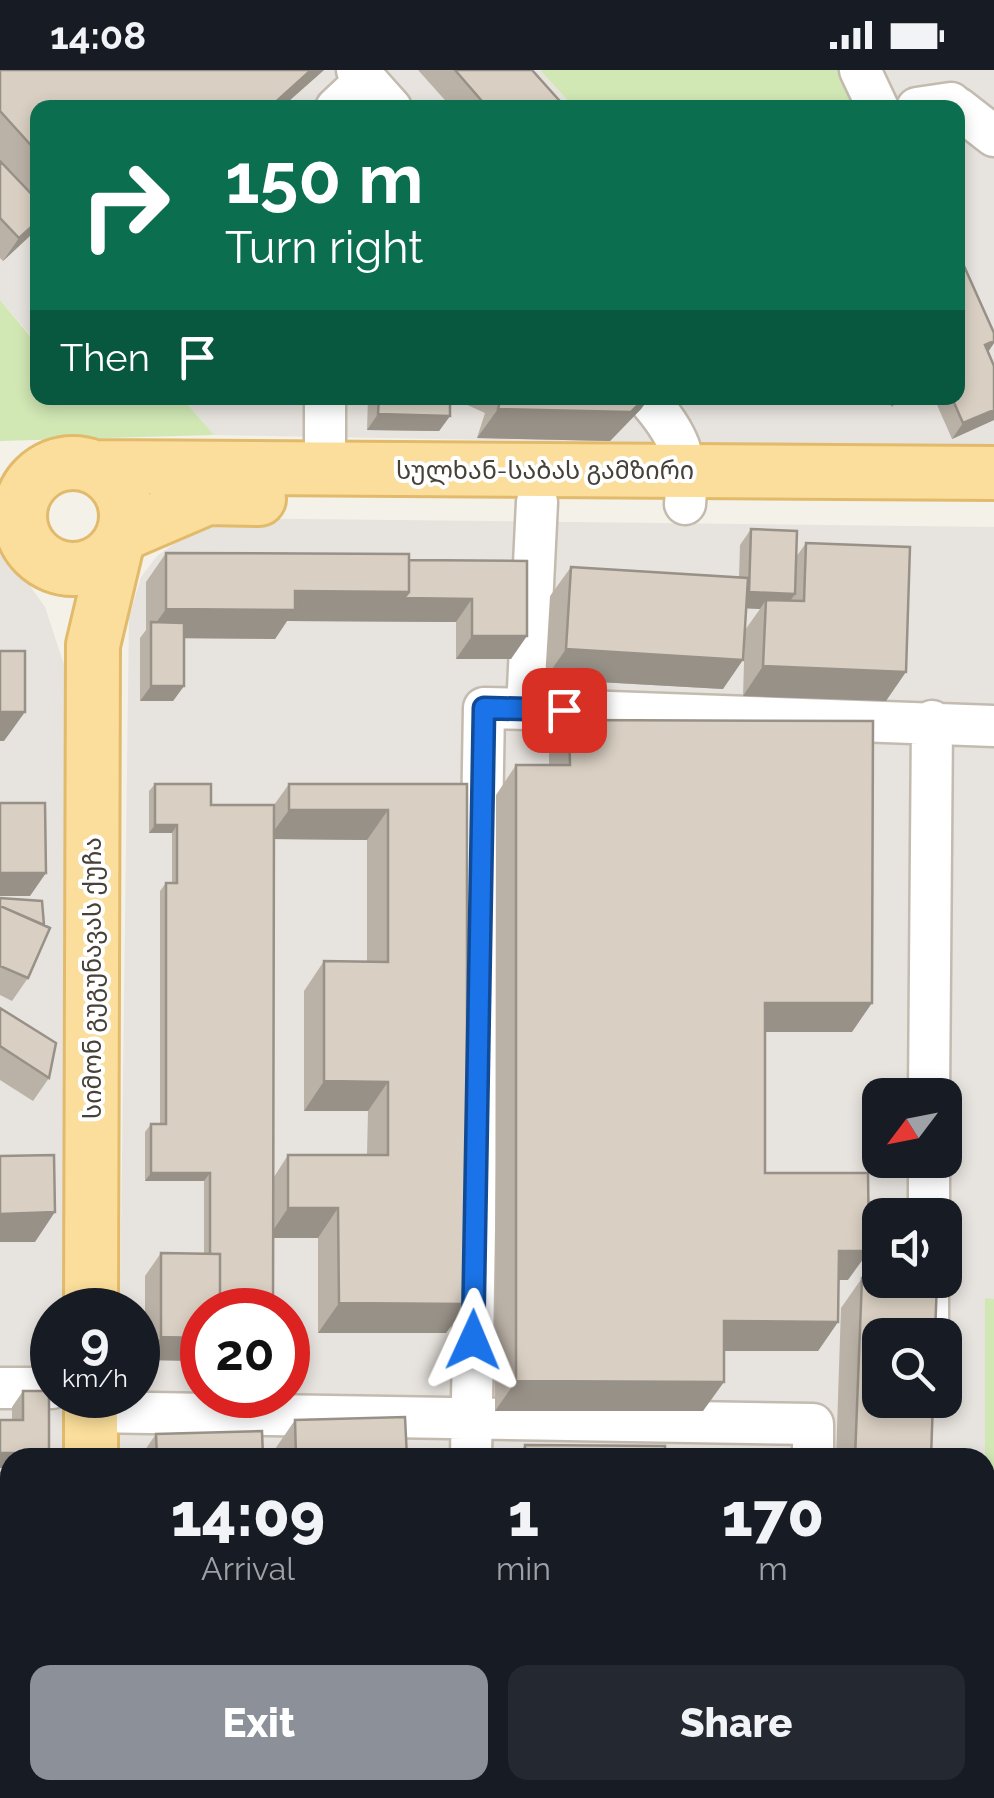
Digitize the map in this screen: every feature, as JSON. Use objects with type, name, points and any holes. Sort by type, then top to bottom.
[{"type":"main road","points":[[61,464],[96,467],[110,477],[123,498],[119,541],[90,566],[74,569],[20,509],[61,464]]},
{"type":"main road","name":"სულხან-საბას გამზირი","points":[[96,467],[324,468],[994,507]]},
{"type":"main road","name":"სულხან-საბას გამზირი","points":[[119,541],[207,498],[536,502],[687,487],[994,473]]},
{"type":"main road","points":[[20,509],[93,645]]},
{"type":"main road","name":"სიმონ გუგუნავას ქუჩა","points":[[91,1288],[93,645],[119,541]]},
{"type":"lane","points":[[860,70],[874,100]]},
{"type":"lane","points":[[349,100],[371,86]]},
{"type":"lane","points":[[965,114],[994,136]]},
{"type":"lane","points":[[324,468],[325,405]]},
{"type":"lane","points":[[653,405],[666,420],[687,487]]},
{"type":"lane","points":[[527,709],[536,502]]},
{"type":"lane","points":[[471,1438],[463,796],[484,708],[994,726]]},
{"type":"lane","points":[[929,1078],[932,722]]},
{"type":"lane","points":[[0,1388],[30,1397]]},
{"type":"lane","points":[[159,1418],[471,1438],[813,1424],[813,1448]]},
{"type":"shaded area","points":[[0,70],[540,70],[568,100],[30,100],[30,335],[0,300]]},
{"type":"shaded area","points":[[847,70],[994,70],[994,449],[214,435],[188,405],[965,405],[965,100],[862,100]]},
{"type":"shaded area","points":[[220,518],[994,527],[994,1299],[985,1299],[985,1448],[119,1448],[119,1418],[160,1418],[160,1288],[120,1288],[129,617],[141,577],[157,556],[199,526]]},
{"type":"shaded area","points":[[0,544],[45,607],[74,695],[74,1288],[30,1288],[30,1418],[74,1418],[75,1448],[0,1448]]},
{"type":"green space","points":[[540,70],[847,70],[862,100],[568,100]]},
{"type":"green space","points":[[0,300],[30,336],[30,405],[188,405],[214,435],[0,441]]},
{"type":"green space","points":[[985,1298],[994,1299],[994,1448],[985,1448]]},
{"type":"building","points":[[0,70],[311,70],[278,100],[30,100],[30,144],[0,111]]},
{"type":"building","points":[[455,70],[532,70],[559,100],[481,100]]},
{"type":"building","points":[[0,161],[30,193],[30,228],[19,238],[0,218]]},
{"type":"building","points":[[965,268],[994,333],[994,341],[985,345],[994,366],[994,410],[963,423],[955,405],[965,405]]},
{"type":"building","points":[[379,405],[450,405],[450,416],[378,414]]},
{"type":"building","points":[[499,405],[638,405],[631,412],[498,409]]},
{"type":"building","points":[[751,529],[797,531],[795,594],[749,592]]},
{"type":"building","points":[[806,543],[910,547],[906,672],[763,666],[766,600],[804,601]]},
{"type":"building","points":[[166,553],[409,554],[409,592],[295,591],[295,610],[166,609]]},
{"type":"building","points":[[409,560],[527,561],[527,636],[472,636],[472,599],[404,598],[409,592]]},
{"type":"building","points":[[571,567],[748,578],[743,660],[566,649]]},
{"type":"building","points":[[151,622],[184,623],[184,686],[151,686]]},
{"type":"building","points":[[0,651],[25,651],[25,712],[0,712]]},
{"type":"building","points":[[569,720],[873,721],[872,1003],[765,1003],[765,1173],[862,1173],[862,1178],[868,1178],[868,1198],[862,1198],[862,1251],[839,1251],[838,1322],[724,1321],[724,1382],[516,1381],[516,765],[570,765]]},
{"type":"building","points":[[155,784],[211,784],[211,805],[274,805],[273,1288],[220,1288],[220,1254],[210,1254],[210,1173],[151,1173],[151,1124],[166,1124],[166,883],[177,883],[177,825],[155,825]]},
{"type":"building","points":[[289,784],[467,784],[467,1304],[339,1303],[338,1208],[288,1208],[288,1155],[388,1155],[388,1082],[324,1081],[324,961],[388,962],[388,810],[289,810]]},
{"type":"building","points":[[0,803],[45,803],[46,873],[0,873]]},
{"type":"building","points":[[0,898],[42,901],[44,925],[0,906]]},
{"type":"building","points":[[0,906],[50,928],[28,978],[0,966]]},
{"type":"building","points":[[0,1008],[56,1043],[49,1078],[0,1046]]},
{"type":"building","points":[[54,1155],[55,1212],[0,1214],[0,1156]]},
{"type":"building","points":[[161,1253],[220,1254],[220,1288],[180,1288],[180,1337],[161,1337]]},
{"type":"building","points":[[862,1278],[862,1298],[936,1298],[936,1318],[862,1318],[862,1418],[932,1418],[931,1448],[855,1448]]},
{"type":"building","points":[[23,1391],[30,1391],[30,1418],[49,1418],[49,1448],[0,1448],[0,1420],[23,1420]]},
{"type":"building","points":[[405,1417],[407,1448],[296,1448],[295,1420]]},
{"type":"building","points":[[262,1431],[263,1448],[157,1448],[156,1434]]},
{"type":"building","points":[[525,1445],[665,1446],[665,1448]]},
{"type":"route","points":[[473,1340],[484,708],[564,710]]}]
